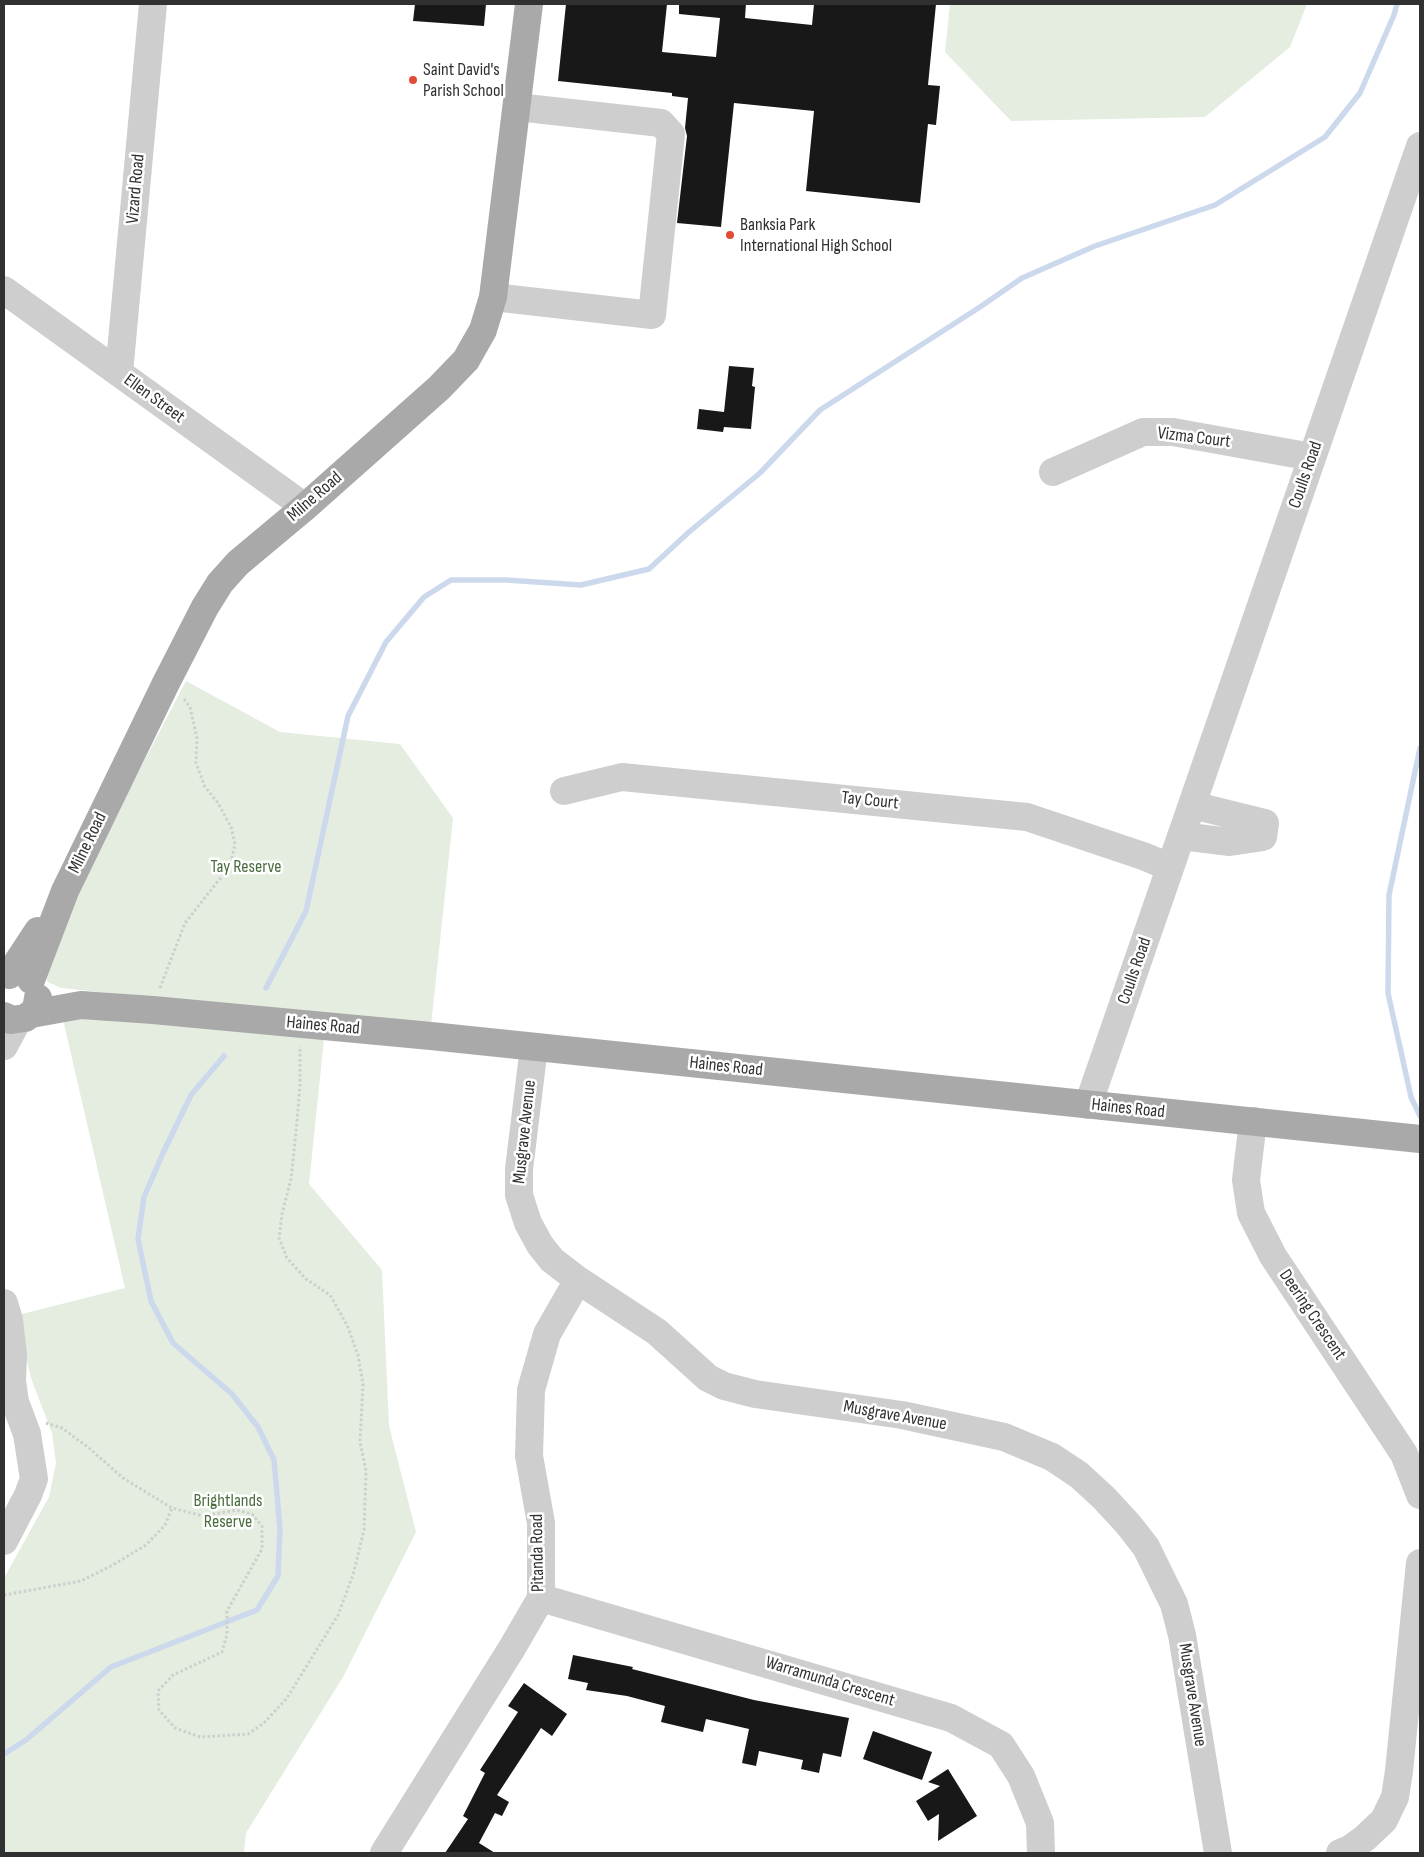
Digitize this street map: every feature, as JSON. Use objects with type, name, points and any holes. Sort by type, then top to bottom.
[{"type":"main road","name":"Milne Road","points":[[20,980],[166,683],[205,607],[220,583],[238,563],[305,507],[439,388],[466,360],[483,330],[493,297],[529,4]]},
{"type":"main road","points":[[20,980],[81,1005]]},
{"type":"main road","points":[[18,1017],[38,1002],[38,994],[20,980]]},
{"type":"main road","name":"Haines Road","points":[[18,1017],[81,1005],[153,1010],[300,1023],[1419,1139]]},
{"type":"street","name":"Vizard Road","points":[[119,374],[153,4]]},
{"type":"street","points":[[493,297],[652,315],[671,134],[661,123],[517,107]]},
{"type":"street","name":"Coulls Road","points":[[1088,1105],[1420,146]]},
{"type":"street","name":"Ellen Street","points":[[4,290],[305,507]]},
{"type":"street","name":"Vizma Court","points":[[1052,472],[1143,432],[1173,432],[1312,457]]},
{"type":"street","name":"Tay Court","points":[[564,792],[622,777],[1027,817],[1170,867]]},
{"type":"street","points":[[1181,836],[1230,842],[1262,837],[1265,823],[1192,804]]},
{"type":"street","points":[[4,1046],[18,1017]]},
{"type":"street","name":"Musgrave Avenue","points":[[534,1047],[519,1169],[519,1195],[528,1223],[540,1245],[552,1260],[578,1280],[657,1332],[708,1378],[724,1386],[755,1394],[902,1415],[1004,1437],[1052,1457],[1079,1475],[1128,1524],[1146,1547],[1174,1604],[1182,1635],[1218,1853]]},
{"type":"street","name":"Deering Crescent","points":[[1253,1122],[1246,1180],[1251,1213],[1273,1256],[1404,1454],[1420,1495]]},
{"type":"street","name":"Pitanda Road","points":[[384,1853],[512,1648],[541,1598],[541,1523],[529,1456],[532,1390],[547,1334],[578,1280]]},
{"type":"street","points":[[4,1303],[9,1320],[13,1355],[12,1381],[15,1402],[24,1426],[32,1458],[34,1479],[28,1495],[4,1541]]},
{"type":"street","points":[[1340,1853],[1350,1849],[1365,1838],[1384,1820],[1394,1797],[1399,1771],[1420,1563]]},
{"type":"street","name":"Warramunda Crescent","points":[[541,1598],[951,1718],[1001,1745],[1021,1776],[1040,1823],[1042,1853]]},
{"type":"path","points":[[153,1010],[162,982],[186,923],[230,866],[235,844],[231,827],[218,803],[205,787],[196,763],[197,738],[190,707],[166,683]]},
{"type":"path","points":[[24,1426],[47,1423],[62,1428],[90,1448],[123,1478],[172,1508],[203,1516],[236,1510],[252,1514],[262,1526],[262,1549],[227,1611],[227,1634],[222,1652],[173,1675],[158,1691],[159,1710],[174,1728],[200,1737],[248,1734],[264,1723],[287,1698],[338,1615],[353,1575],[364,1530],[366,1471],[360,1442],[363,1384],[358,1356],[347,1325],[330,1295],[306,1279],[287,1258],[279,1238],[290,1179],[297,1122],[300,1084],[300,1023]]},
{"type":"path","points":[[4,1595],[81,1581],[111,1566],[146,1545],[165,1525],[172,1508]]},
{"type":"green space","points":[[950,4],[1307,4],[1290,47],[1205,117],[1011,121],[945,52]]},
{"type":"green space","name":"Tay Reserve","points":[[186,681],[280,732],[400,744],[453,818],[431,1026],[61,988],[48,982],[41,969],[43,955]]},
{"type":"green space","name":"Brightlands Reserve","points":[[62,1015],[324,1039],[309,1184],[382,1270],[389,1426],[416,1532],[343,1677],[246,1833],[244,1853],[4,1853],[4,1578],[49,1497],[56,1463],[52,1433],[32,1381],[23,1346],[22,1314],[125,1288]]},
{"type":"building","points":[[415,4],[486,4],[484,26],[413,21]]},
{"type":"building","points":[[566,4],[667,4],[662,52],[716,57],[720,18],[679,14],[679,4],[746,4],[745,18],[812,25],[814,4],[936,4],[928,85],[940,86],[936,125],[928,124],[920,203],[806,191],[814,111],[734,103],[721,227],[677,223],[687,136],[685,128],[688,98],[672,96],[672,93],[558,81]]},
{"type":"building","points":[[729,366],[754,368],[752,386],[755,387],[751,429],[724,427],[723,432],[697,429],[699,409],[724,412]]},
{"type":"building","points":[[573,1655],[633,1667],[632,1669],[754,1700],[849,1718],[841,1757],[823,1753],[819,1773],[801,1769],[803,1760],[759,1751],[756,1766],[742,1763],[749,1729],[706,1719],[703,1732],[661,1722],[665,1706],[627,1696],[586,1690],[588,1683],[568,1679]]},
{"type":"building","points":[[524,1683],[567,1714],[552,1736],[541,1728],[497,1795],[509,1802],[502,1816],[495,1813],[479,1843],[495,1853],[445,1853],[468,1819],[463,1816],[485,1773],[480,1770],[518,1712],[508,1706]]},
{"type":"building","points":[[873,1731],[932,1752],[922,1780],[863,1759]]},
{"type":"building","points":[[948,1769],[977,1816],[938,1841],[939,1814],[928,1821],[916,1801],[940,1786],[928,1782]]},
{"type":"waterway","points":[[266,988],[306,911],[348,716],[386,642],[424,597],[451,580],[506,580],[581,585],[649,569],[689,532],[760,473],[820,410],[1022,278],[1095,246],[1215,205],[1325,137],[1360,93],[1397,4]]},
{"type":"waterway","points":[[1420,748],[1389,895],[1388,993],[1411,1097],[1420,1116]]},
{"type":"waterway","points":[[4,1754],[26,1740],[111,1667],[257,1610],[278,1576],[280,1529],[274,1460],[258,1427],[232,1394],[173,1343],[151,1301],[138,1239],[144,1197],[163,1153],[191,1095],[224,1056]]},
{"type":"place","name":"Saint David's Parish School","points":[[413,80]]},
{"type":"place","name":"Banksia Park International High School","points":[[730,235]]}]
